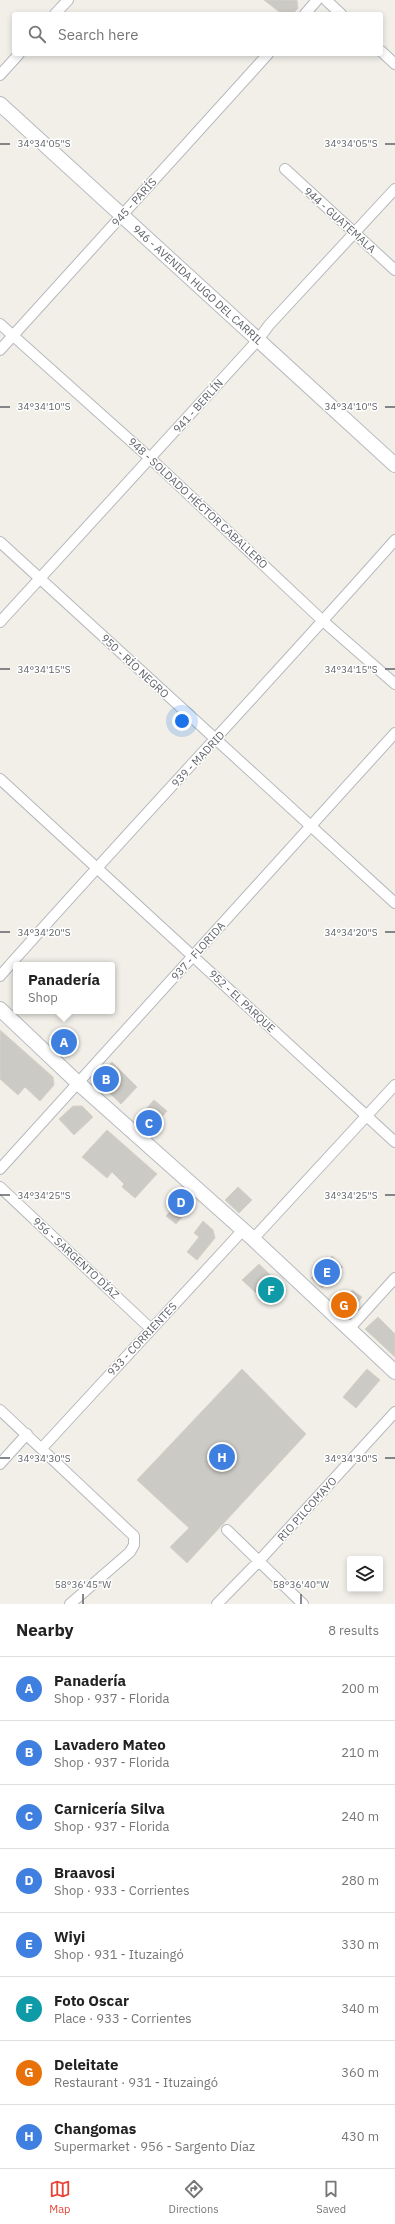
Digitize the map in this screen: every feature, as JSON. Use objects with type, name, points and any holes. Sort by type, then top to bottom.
[{"type":"main road","name":"946 - AVENIDA HUGO DEL CARRIL","points":[[0,104],[123,214],[395,465]]},
{"type":"main road","points":[[0,1009],[76,1082],[248,1235],[395,1372]]},
{"type":"street","points":[[57,12],[68,0]]},
{"type":"street","points":[[307,12],[317,0]]},
{"type":"street","points":[[326,0],[339,12]]},
{"type":"street","points":[[383,53],[395,64]]},
{"type":"street","points":[[0,75],[17,56]]},
{"type":"street","name":"945 - PARÍS","points":[[0,350],[266,56]]},
{"type":"street","name":"944 - GUATEMALA","points":[[285,169],[395,270]]},
{"type":"street","name":"941 - BERLÍN","points":[[0,622],[258,340],[269,325],[395,189]]},
{"type":"street","name":"948 - SOLDADO HÉCTOR CABALLERO","points":[[0,324],[151,458],[323,621],[395,684]]},
{"type":"street","name":"939 - MADRID","points":[[0,976],[96,867],[215,740],[395,540]]},
{"type":"street","name":"950 - RÍO NEGRO","points":[[0,542],[395,903]]},
{"type":"street","name":"937 - FLORIDA","points":[[0,1168],[76,1082],[193,956],[310,825],[395,733]]},
{"type":"street","name":"952 - EL PARQUE","points":[[0,779],[395,1142]]},
{"type":"street","name":"933 - CORRIENTES","points":[[42,1448],[151,1329],[248,1235],[395,1085]]},
{"type":"street","name":"956 - SARGENTO DÍAZ","points":[[0,1187],[151,1329]]},
{"type":"street","points":[[349,1329],[395,1278]]},
{"type":"street","points":[[0,1410],[134,1536],[134,1545],[130,1552],[70,1604]]},
{"type":"street","name":"RIO PILCOMAYO","points":[[217,1604],[258,1562],[395,1412]]},
{"type":"street","points":[[0,1464],[27,1434]]},
{"type":"street","points":[[226,1530],[303,1604]]},
{"type":"building","points":[[264,0],[297,0],[298,8],[295,12],[279,12]]},
{"type":"building","points":[[0,1030],[53,1077],[54,1085],[40,1101],[25,1087],[18,1095],[0,1079]]},
{"type":"building","points":[[64,1032],[73,1040],[64,1051],[55,1043]]},
{"type":"building","points":[[112,1062],[137,1087],[121,1104],[100,1084],[99,1074]]},
{"type":"building","points":[[154,1100],[167,1111],[151,1130],[138,1118]]},
{"type":"building","points":[[73,1106],[82,1106],[93,1117],[74,1135],[59,1119]]},
{"type":"building","points":[[107,1130],[157,1174],[135,1198],[122,1187],[124,1184],[112,1172],[107,1178],[82,1157]]},
{"type":"building","points":[[238,1187],[252,1200],[239,1213],[225,1200]]},
{"type":"building","points":[[181,1199],[191,1207],[176,1224],[166,1216]]},
{"type":"building","points":[[203,1221],[213,1230],[215,1238],[197,1260],[187,1252],[199,1237],[194,1233]]},
{"type":"building","points":[[332,1256],[343,1267],[322,1288],[311,1278]]},
{"type":"building","points":[[259,1264],[285,1289],[271,1303],[258,1291],[256,1293],[242,1280]]},
{"type":"building","points":[[352,1290],[362,1297],[354,1308],[347,1309],[341,1305]]},
{"type":"building","points":[[378,1317],[395,1334],[395,1357],[365,1329]]},
{"type":"building","points":[[242,1369],[306,1434],[187,1563],[170,1547],[189,1528],[137,1480]]},
{"type":"building","points":[[367,1369],[380,1380],[356,1408],[343,1397]]},
{"type":"place","name":"Panadería","points":[[64,1042]]},
{"type":"place","name":"Lavadero Mateo","points":[[106,1079]]},
{"type":"place","name":"Carnicería Silva","points":[[149,1123]]},
{"type":"place","name":"Braavosi","points":[[181,1202]]},
{"type":"place","name":"Wiyi","points":[[327,1272]]},
{"type":"place","name":"Foto Oscar","points":[[271,1290]]},
{"type":"place","name":"Deleitate","points":[[344,1305]]},
{"type":"place","name":"Changomas","points":[[222,1457]]}]
